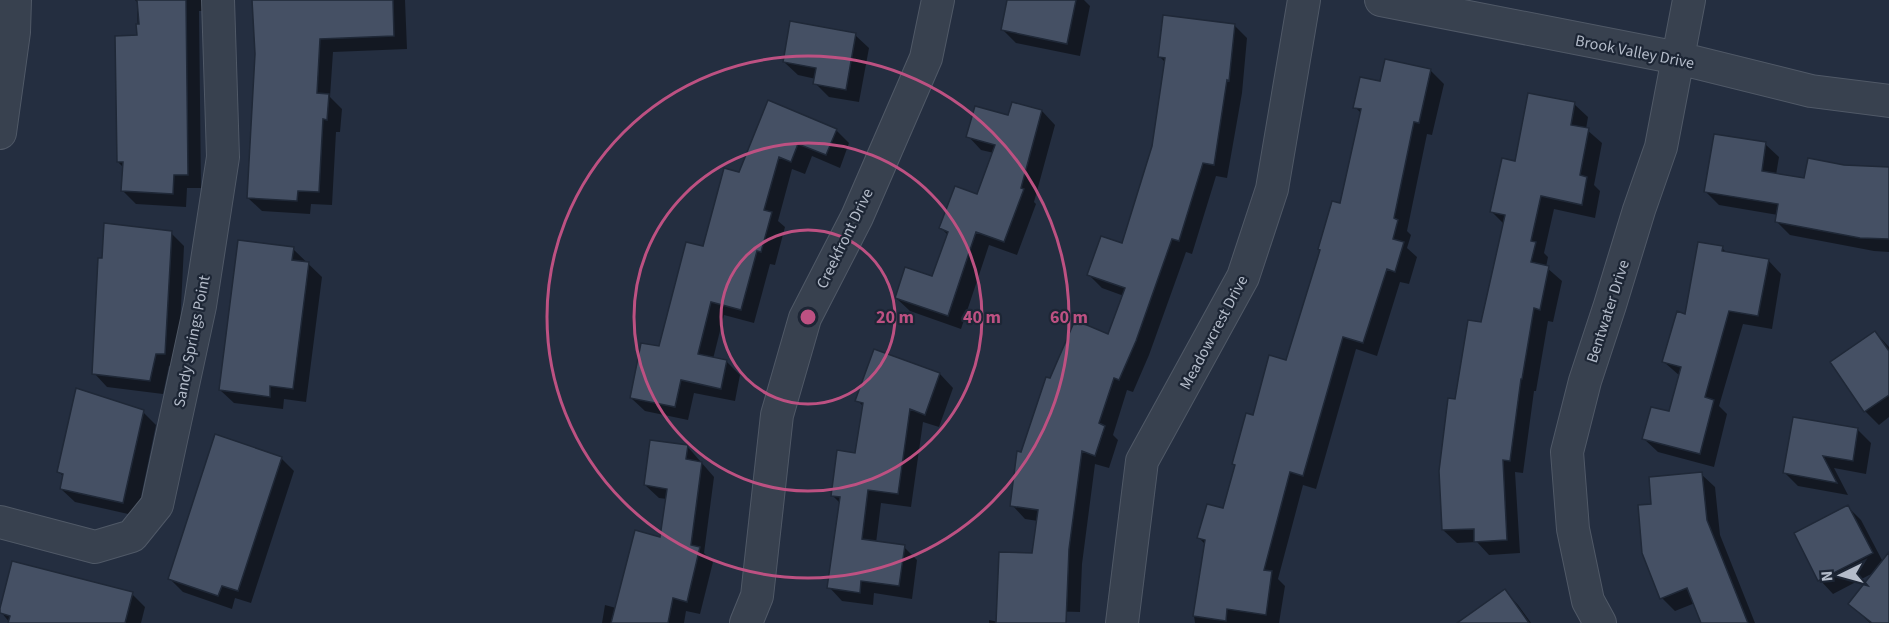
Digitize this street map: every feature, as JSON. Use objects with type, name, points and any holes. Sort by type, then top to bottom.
[{"type":"street","points":[[0,133],[14,32],[15,0]]},
{"type":"street","name":"Sandy Springs Point","points":[[0,522],[95,547],[132,536],[157,505],[200,306],[223,157],[218,0]]},
{"type":"street","name":"Creekfront Drive","points":[[746,623],[757,596],[777,415],[805,318],[857,218],[926,58],[938,0]]},
{"type":"street","name":"Meadowcrest Drive","points":[[1122,623],[1142,461],[1243,277],[1272,189],[1304,0]]},
{"type":"street","name":"Brook Valley Drive","points":[[1381,0],[1678,58],[1810,92],[1889,101]]},
{"type":"street","name":"Bentwater Drive","points":[[1600,623],[1588,601],[1575,539],[1567,452],[1585,381],[1661,147],[1689,0]]},
{"type":"building","points":[[137,0],[186,0],[188,175],[174,175],[173,194],[121,191],[123,162],[117,162],[115,36],[137,35],[136,24],[139,24]]},
{"type":"building","points":[[252,0],[393,0],[394,36],[320,39],[317,93],[329,94],[327,120],[323,119],[319,192],[298,191],[297,201],[247,198],[255,54]]},
{"type":"building","points":[[1007,0],[1076,0],[1067,44],[1001,30]]},
{"type":"building","points":[[1163,15],[1235,24],[1229,81],[1227,80],[1214,165],[1203,163],[1179,241],[1172,239],[1136,341],[1119,380],[1114,378],[1099,423],[1105,426],[1095,456],[1082,451],[1069,549],[1066,623],[996,623],[999,552],[1032,553],[1038,510],[1010,506],[1017,451],[1021,452],[1046,377],[1050,378],[1075,320],[1108,334],[1125,288],[1087,275],[1101,236],[1122,243],[1152,146],[1165,58],[1158,57]]},
{"type":"building","points":[[790,21],[856,33],[846,90],[813,84],[816,68],[783,62]]},
{"type":"building","points":[[1385,59],[1431,69],[1419,123],[1414,122],[1394,218],[1398,220],[1393,239],[1404,242],[1395,272],[1387,269],[1363,343],[1343,337],[1303,476],[1290,472],[1264,570],[1272,571],[1266,615],[1227,609],[1226,621],[1193,616],[1205,540],[1197,538],[1207,504],[1223,508],[1246,413],[1253,415],[1269,355],[1286,360],[1320,250],[1318,249],[1332,201],[1340,203],[1361,109],[1353,108],[1360,77],[1380,81]]},
{"type":"building","points":[[1528,93],[1575,102],[1571,125],[1589,128],[1580,175],[1587,177],[1582,205],[1541,196],[1531,241],[1536,242],[1531,262],[1549,266],[1540,310],[1534,308],[1521,379],[1510,461],[1503,460],[1507,540],[1474,542],[1474,529],[1442,530],[1439,471],[1448,398],[1455,399],[1468,320],[1481,322],[1505,215],[1490,212],[1502,158],[1515,161]]},
{"type":"building","points":[[768,100],[837,129],[826,155],[798,144],[791,162],[779,157],[764,210],[772,212],[761,252],[757,251],[741,310],[711,302],[698,354],[727,360],[721,389],[681,380],[675,407],[630,398],[641,343],[659,346],[686,242],[703,246],[724,168],[739,172]]},
{"type":"building","points":[[1012,102],[1042,110],[1021,188],[1024,189],[1004,242],[976,232],[948,316],[895,298],[905,267],[932,276],[948,232],[939,228],[955,186],[977,194],[995,145],[966,137],[975,106],[1008,115]]},
{"type":"building","points":[[1714,134],[1766,142],[1762,171],[1804,178],[1808,158],[1844,165],[1889,167],[1889,239],[1860,238],[1775,222],[1778,204],[1704,192]]},
{"type":"building","points":[[104,223],[172,231],[165,354],[156,354],[150,381],[92,374],[98,258],[102,258]]},
{"type":"building","points":[[238,240],[294,247],[292,260],[309,262],[293,389],[270,386],[270,397],[219,390]]},
{"type":"building","points":[[1698,242],[1723,246],[1722,251],[1769,259],[1758,316],[1729,311],[1705,397],[1714,400],[1700,454],[1642,439],[1651,407],[1669,411],[1681,367],[1662,362],[1677,311],[1685,314]]},
{"type":"building","points":[[1875,331],[1889,351],[1889,395],[1864,412],[1830,362]]},
{"type":"building","points":[[874,349],[940,373],[925,415],[910,409],[898,494],[868,490],[862,539],[905,545],[899,586],[861,581],[860,593],[827,588],[840,497],[831,496],[837,450],[855,453],[863,403],[855,401]]},
{"type":"building","points":[[76,388],[144,410],[123,503],[60,489],[63,474],[57,472]]},
{"type":"building","points":[[1793,417],[1858,428],[1853,461],[1823,456],[1837,483],[1783,473]]},
{"type":"building","points":[[215,434],[282,457],[238,591],[222,586],[218,596],[168,579]]},
{"type":"building","points":[[650,440],[688,445],[686,459],[702,462],[691,545],[700,547],[687,602],[673,598],[668,623],[611,623],[635,530],[660,537],[667,489],[644,485]]},
{"type":"building","points":[[1702,472],[1707,520],[1748,623],[1701,623],[1687,588],[1660,599],[1642,553],[1638,505],[1651,504],[1649,477]]},
{"type":"building","points":[[1848,505],[1873,553],[1818,581],[1794,533]]},
{"type":"building","points":[[1889,552],[1889,623],[1872,623],[1848,604]]},
{"type":"building","points":[[12,561],[133,592],[125,623],[8,623],[10,616],[0,613],[0,608]]},
{"type":"building","points":[[1505,589],[1529,623],[1457,623]]}]
